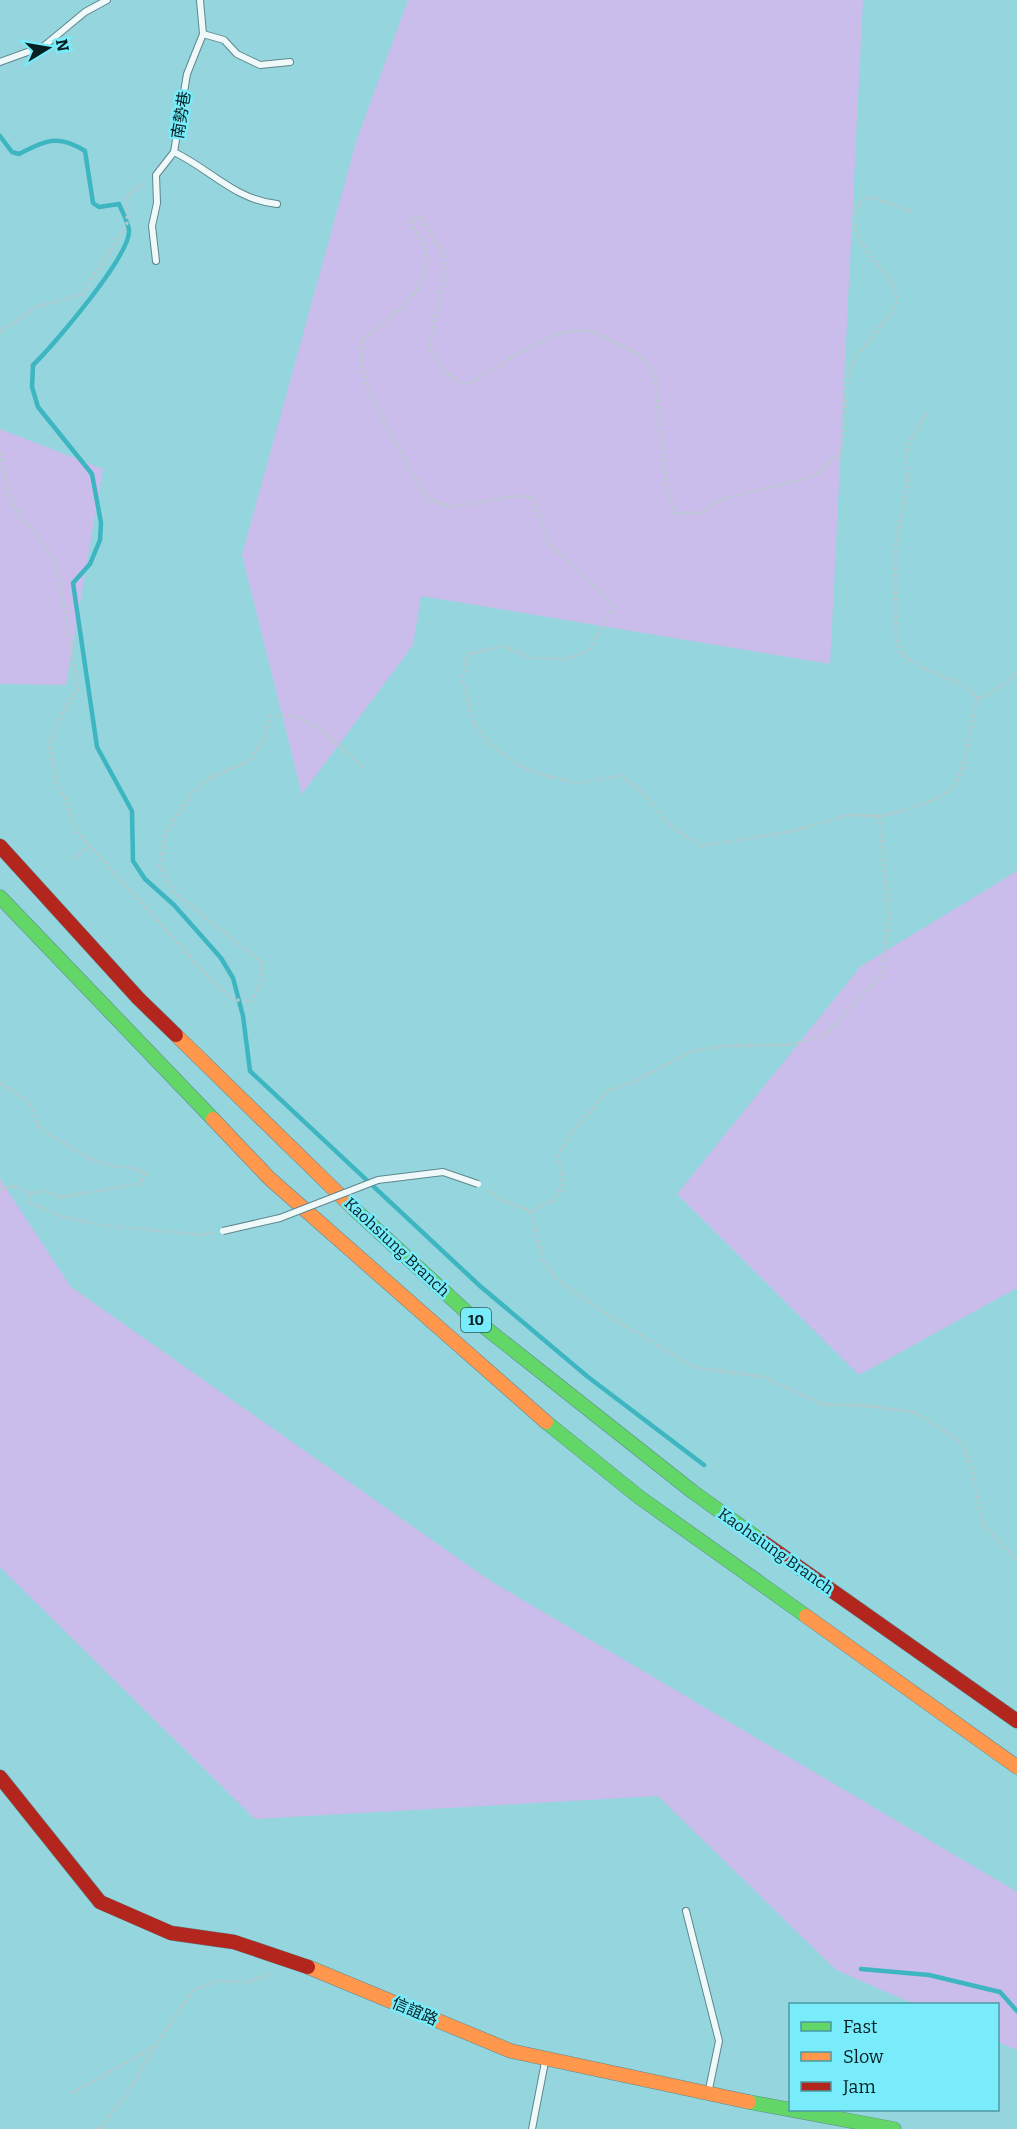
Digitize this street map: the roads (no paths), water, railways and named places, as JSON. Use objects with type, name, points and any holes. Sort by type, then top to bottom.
[{"type":"main road","name":"Kaohsiung Branch","points":[[0,846],[146,1006],[294,1153],[473,1318],[693,1492],[1017,1720]]},
{"type":"main road","name":"Kaohsiung Branch","points":[[0,897],[268,1178],[520,1401],[639,1497],[1017,1767]]},
{"type":"main road","name":"信誼路","points":[[0,1777],[100,1902],[171,1933],[234,1942],[296,1962],[511,2051],[708,2095],[789,2110]]},
{"type":"main road","name":"信誼路","points":[[796,2111],[894,2129]]},
{"type":"lane","points":[[0,62],[44,46],[85,12],[106,0]]},
{"type":"lane","name":"南勢巷","points":[[156,261],[152,226],[157,203],[156,175],[174,152],[188,74],[203,34],[200,0]]},
{"type":"lane","points":[[203,34],[224,40],[237,54],[260,65],[290,62]]},
{"type":"lane","points":[[174,152],[196,162],[230,190],[263,203],[277,204]]},
{"type":"lane","points":[[223,1231],[280,1218],[378,1180],[443,1172],[478,1184]]},
{"type":"lane","points":[[686,1911],[696,1959],[719,2041],[708,2095]]},
{"type":"lane","points":[[532,2129],[545,2059]]},
{"type":"waterway","points":[[0,136],[12,152],[19,154],[52,141],[68,142],[85,151],[93,203],[99,207],[119,204],[129,230],[118,259],[105,279],[73,321],[33,365],[32,387],[38,407],[92,474],[101,523],[100,540],[90,564],[73,583],[97,747],[132,811],[133,861],[145,879],[174,905],[221,958],[233,978],[243,1016],[250,1071],[480,1286],[588,1377],[704,1465]]},
{"type":"waterway","points":[[861,1969],[929,1975],[1000,1992],[1017,2011]]}]
